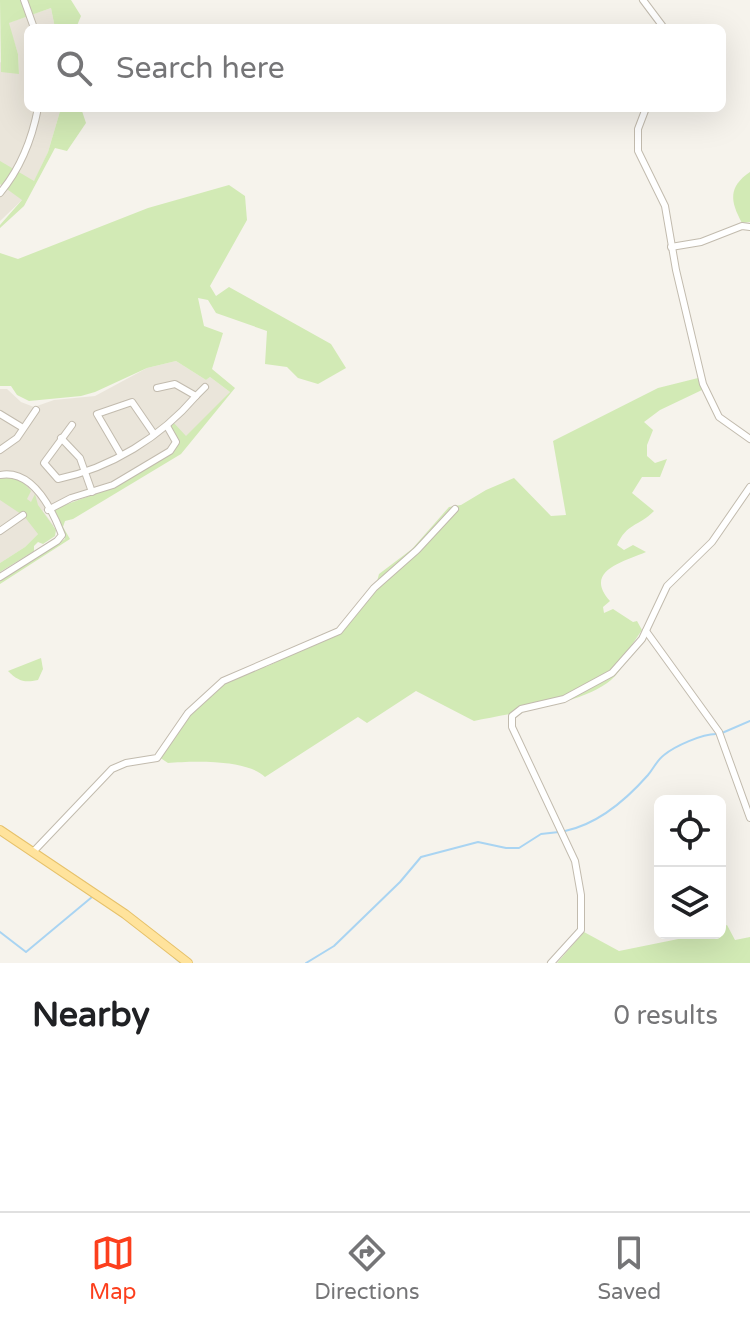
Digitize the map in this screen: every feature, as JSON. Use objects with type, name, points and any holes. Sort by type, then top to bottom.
[{"type":"main road","points":[[0,830],[136,922],[188,963]]},
{"type":"street","points":[[24,0],[33,24]]},
{"type":"street","points":[[643,0],[661,24]]},
{"type":"street","points":[[0,193],[29,144],[37,112]]},
{"type":"street","points":[[644,112],[638,129],[637,146],[662,196],[705,388],[719,417],[750,439]]},
{"type":"street","points":[[671,247],[701,242],[742,226],[750,227]]},
{"type":"street","points":[[157,388],[175,384],[196,396]]},
{"type":"street","points":[[34,457],[58,479],[86,471],[121,455],[167,426],[205,387]]},
{"type":"street","points":[[121,455],[94,415],[132,402],[154,434]]},
{"type":"street","points":[[0,450],[13,442],[36,410]]},
{"type":"street","points":[[0,414],[23,428]]},
{"type":"street","points":[[44,463],[72,425]]},
{"type":"street","points":[[48,510],[71,498],[119,482],[173,448],[175,440],[167,426]]},
{"type":"street","points":[[61,438],[77,453],[92,492]]},
{"type":"street","points":[[0,475],[17,475],[28,480],[59,528],[61,537],[0,577]]},
{"type":"street","points":[[551,963],[581,930],[580,883],[571,850],[512,727],[512,716],[521,709],[564,699],[605,678],[633,650],[646,631],[667,586],[712,542],[750,487]]},
{"type":"street","points":[[33,852],[112,769],[126,763],[157,758],[188,713],[223,681],[339,631],[374,588],[417,550],[455,509]]},
{"type":"street","points":[[1,529],[23,515]]},
{"type":"street","points":[[646,631],[719,732],[750,818]]},
{"type":"shaded area","points":[[51,8],[54,24],[24,24],[24,112],[60,112],[48,152],[36,178],[22,200],[0,221],[0,62],[19,74],[18,54],[8,23]]},
{"type":"shaded area","points":[[176,361],[206,380],[210,377],[230,392],[193,433],[172,447],[111,484],[52,504],[43,511],[54,526],[38,534],[25,547],[0,563],[0,389],[7,389],[21,402],[34,407],[54,400],[95,396],[147,368]]},
{"type":"green space","points":[[0,0],[71,0],[81,16],[78,24],[54,24],[51,8],[9,23],[18,54],[19,74],[1,72]]},
{"type":"green space","points":[[60,112],[82,112],[86,123],[67,151],[55,148],[24,206],[0,228],[22,200],[0,184],[0,161],[34,181],[48,152]]},
{"type":"green space","points":[[750,172],[750,222],[742,223],[733,195],[738,183]]},
{"type":"green space","points":[[229,185],[245,196],[247,220],[210,286],[216,296],[229,287],[331,344],[346,368],[318,384],[298,378],[287,367],[265,364],[267,331],[216,313],[208,300],[198,298],[204,326],[223,333],[212,369],[235,388],[181,454],[65,521],[63,527],[70,539],[0,584],[0,579],[65,539],[54,509],[111,488],[175,448],[171,424],[173,422],[186,436],[230,392],[210,377],[206,380],[176,361],[147,368],[81,396],[29,401],[17,395],[11,386],[0,386],[0,253],[18,259],[148,208]]},
{"type":"green space","points":[[698,378],[702,390],[660,410],[644,422],[653,430],[647,445],[647,456],[655,463],[667,459],[660,477],[642,477],[632,493],[654,511],[629,529],[617,545],[624,550],[633,545],[646,552],[609,569],[601,582],[610,601],[603,607],[604,613],[613,609],[633,622],[637,621],[642,630],[611,680],[565,701],[474,721],[416,691],[367,723],[358,717],[265,777],[257,771],[233,764],[168,763],[159,757],[188,716],[225,683],[343,630],[375,589],[379,574],[412,549],[449,507],[461,505],[514,478],[551,516],[566,515],[553,441],[658,388]]},
{"type":"green space","points":[[0,477],[21,480],[31,491],[27,499],[31,502],[35,494],[38,505],[56,530],[55,536],[43,544],[38,542],[34,551],[0,572],[0,563],[25,547],[38,534],[24,516],[0,500]]},
{"type":"green space","points":[[41,658],[43,669],[38,680],[22,680],[8,671]]},
{"type":"green space","points":[[726,925],[735,940],[750,937],[750,963],[557,963],[584,932],[619,951],[678,939],[726,939]]},
{"type":"waterway","points":[[722,733],[750,721]]},
{"type":"waterway","points":[[565,831],[589,823],[611,810],[669,752],[696,738],[716,734]]},
{"type":"waterway","points":[[306,963],[334,946],[400,882],[421,857],[478,842],[519,848],[541,834],[559,832]]},
{"type":"waterway","points":[[0,932],[26,952],[92,897]]},
{"type":"waterway","points":[[174,957],[181,963]]}]
